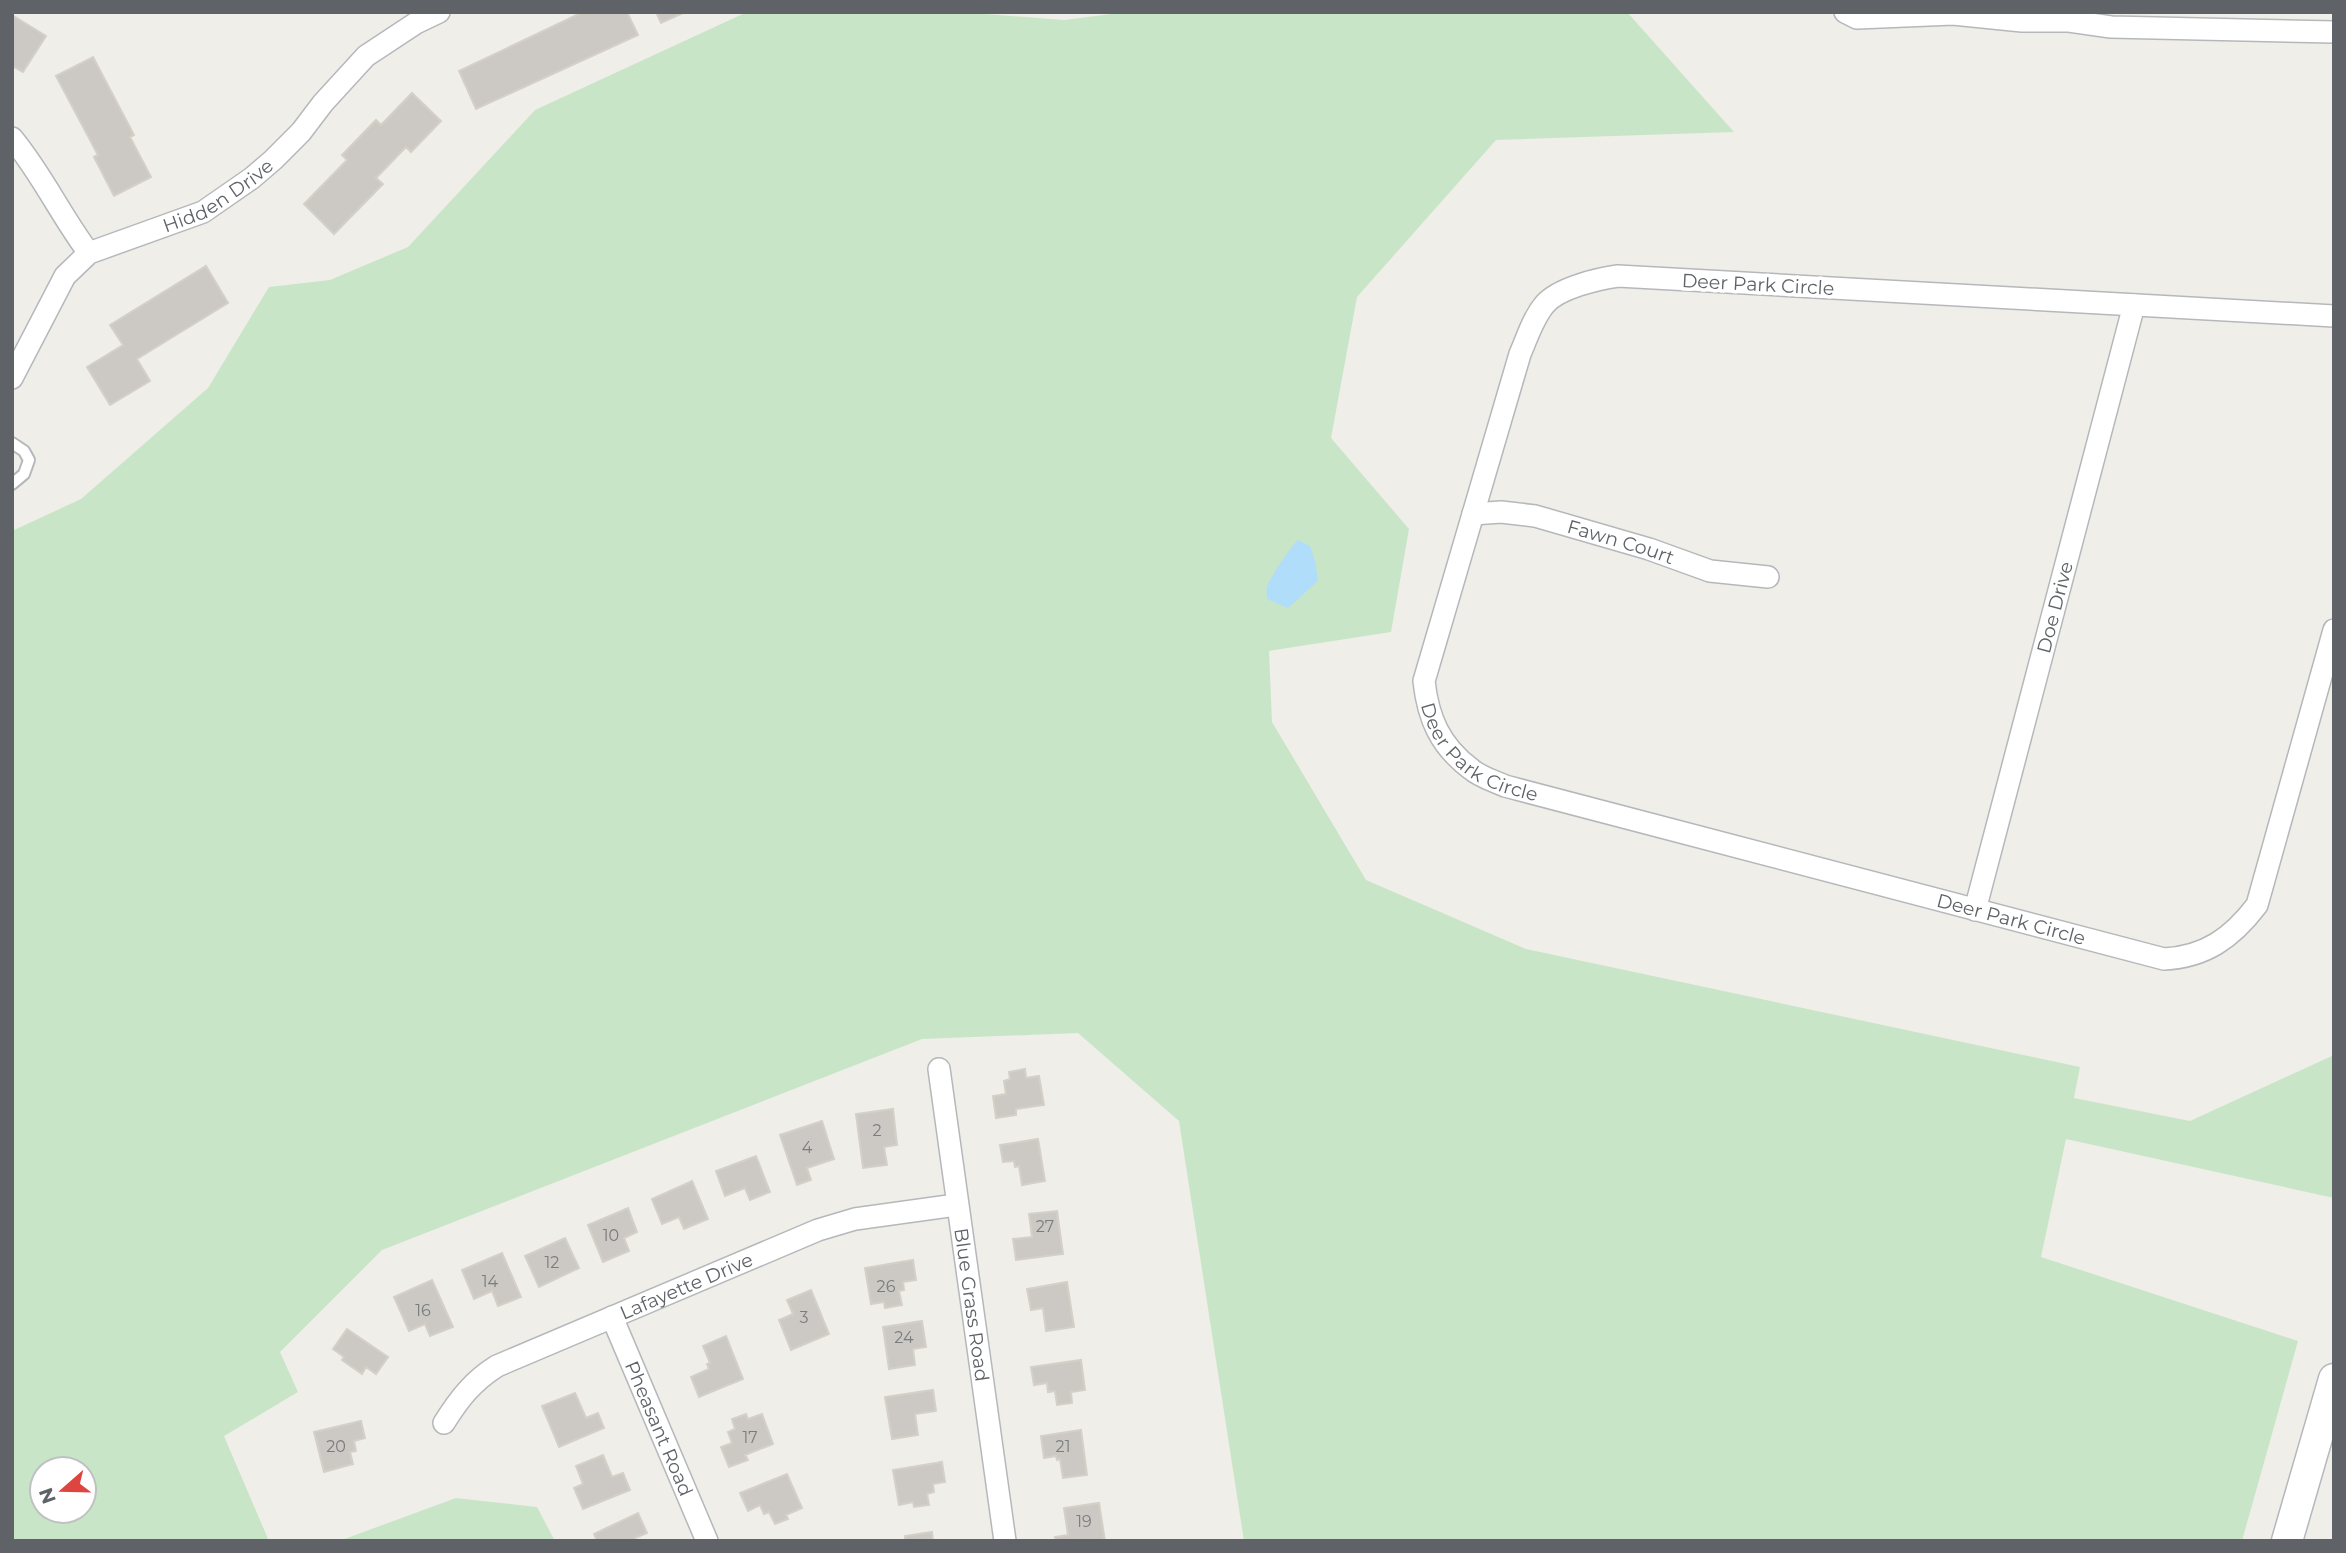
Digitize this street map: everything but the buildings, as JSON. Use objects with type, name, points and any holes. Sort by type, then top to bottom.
[{"type":"main road","points":[[2287,1541],[2320,1445],[2334,1379]]},
{"type":"street","name":"Hidden Drive","points":[[12,378],[65,276],[89,253],[203,212],[273,160],[301,132],[323,103],[366,56],[408,28],[439,12]]},
{"type":"street","points":[[1845,12],[1857,18],[1953,14],[1988,19],[2069,21],[2111,27],[2334,32]]},
{"type":"street","points":[[12,138],[28,158],[67,224],[89,253]]},
{"type":"street","name":"Deer Park Circle","points":[[2334,316],[1618,276],[1598,279],[1559,294],[1546,303],[1532,325],[1520,354],[1424,681],[1427,707],[1445,744],[1472,770],[1505,786],[2164,959],[2186,958],[2205,952],[2243,924],[2257,905],[2334,630]]},
{"type":"street","name":"Doe Drive","points":[[1975,909],[2134,304]]},
{"type":"street","name":"Fawn Court","points":[[1473,514],[1501,512],[1535,516],[1649,549],[1710,571],[1768,577]]},
{"type":"street","name":"Blue Grass Road","points":[[939,1069],[1005,1541]]},
{"type":"street","name":"Lafayette Drive","points":[[444,1423],[458,1400],[484,1374],[612,1317],[818,1230],[855,1219],[956,1205]]},
{"type":"street","name":"Pheasant Road","points":[[612,1317],[707,1541]]},
{"type":"lane","points":[[12,443],[24,452],[29,460],[24,474],[12,484]]},
{"type":"green space","points":[[747,12],[959,12],[1064,20],[1127,12],[1627,12],[1734,132],[1496,140],[1357,297],[1331,438],[1409,529],[1391,632],[1269,651],[1272,722],[1366,880],[1526,949],[2080,1067],[2074,1098],[2190,1121],[2334,1055],[2334,1198],[2066,1139],[2041,1257],[2298,1341],[2242,1541],[1244,1541],[1179,1121],[1078,1033],[922,1039],[382,1250],[280,1352],[298,1392],[224,1436],[269,1541],[12,1541],[12,531],[81,499],[208,388],[269,287],[330,280],[408,247],[535,110]]},
{"type":"green space","points":[[456,1498],[537,1507],[555,1541],[339,1541]]},
{"type":"water","points":[[1298,540],[1310,546],[1318,581],[1288,608],[1267,599],[1267,589],[1276,570]]}]
